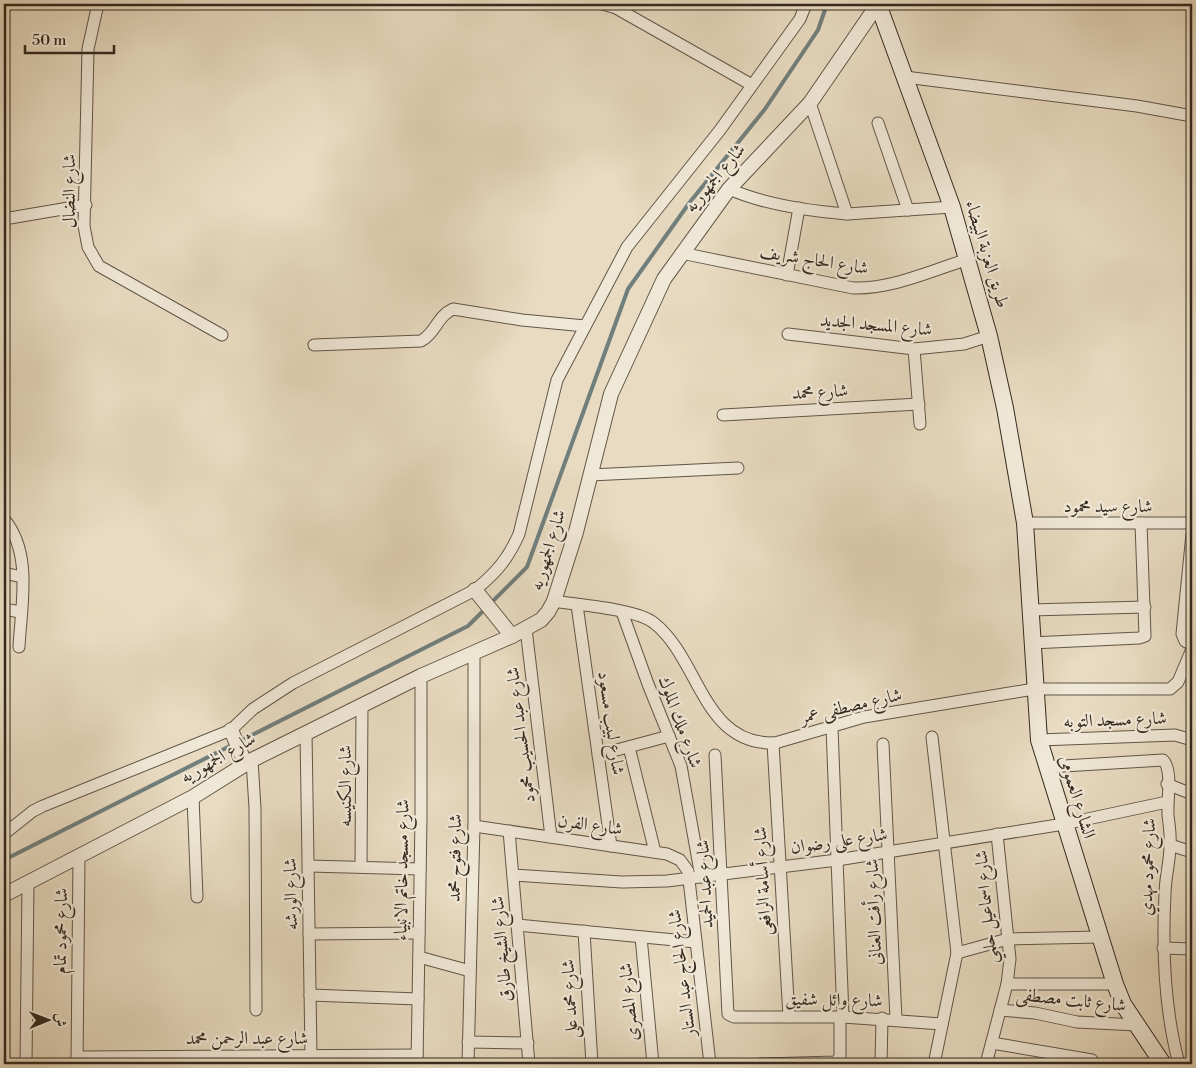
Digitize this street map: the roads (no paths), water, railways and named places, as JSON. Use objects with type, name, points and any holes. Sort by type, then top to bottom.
[{"type":"main road","name":"طريق العزبة البيضاء","points":[[878,4],[952,207],[968,259],[989,336],[1005,408],[1025,523]]},
{"type":"main road","name":"الشارع العمومى","points":[[1025,523],[1034,689],[1039,740],[1115,984],[1123,1004],[1159,1063]]},
{"type":"street","name":"شارع النضال","points":[[98,4],[88,49],[86,205],[84,226],[88,247],[99,266],[222,335]]},
{"type":"street","name":"شارع الجمهوريه","points":[[4,834],[33,810],[232,733],[253,709],[293,683],[478,595],[509,556],[519,534],[557,380],[627,246],[720,130],[800,18],[806,4]]},
{"type":"street","name":"شارع الجمهوريه","points":[[4,895],[79,858],[193,797],[246,760],[306,733],[420,676],[512,636],[541,620],[554,601],[576,532],[611,394],[664,279],[729,189],[810,103],[878,4]]},
{"type":"street","points":[[608,5],[752,85]]},
{"type":"street","points":[[905,78],[1118,104],[1192,116]]},
{"type":"street","points":[[810,103],[847,214]]},
{"type":"street","points":[[878,123],[908,210]]},
{"type":"street","points":[[729,189],[750,197],[799,208],[847,214],[952,207]]},
{"type":"street","points":[[4,219],[86,205]]},
{"type":"street","points":[[787,274],[799,208]]},
{"type":"street","name":"شارع الحاج شريف","points":[[681,253],[853,288],[867,288],[895,283],[968,259]]},
{"type":"street","points":[[314,346],[421,341],[430,337],[444,313],[453,309],[522,320],[585,326]]},
{"type":"street","name":"شارع المسجد الجديد","points":[[788,334],[914,349],[964,344],[989,336]]},
{"type":"street","points":[[914,349],[920,424]]},
{"type":"street","name":"شارع محمد","points":[[723,415],[919,404]]},
{"type":"street","points":[[590,474],[738,468]]},
{"type":"street","points":[[4,520],[13,530],[22,553],[19,647]]},
{"type":"street","name":"شارع سيد محمود","points":[[1025,523],[1192,523]]},
{"type":"street","points":[[1032,643],[1141,638],[1146,632],[1141,523]]},
{"type":"street","points":[[1192,534],[1182,634],[1185,641],[1192,645]]},
{"type":"street","points":[[4,573],[22,577]]},
{"type":"street","points":[[478,595],[512,636]]},
{"type":"street","name":"شارع مصطفى عمر","points":[[554,601],[622,612],[653,622],[669,638],[710,706],[732,731],[744,740],[759,744],[773,743],[864,718],[1034,689],[1170,689],[1178,682],[1192,649]]},
{"type":"street","name":"شارع لبيب مسعود","points":[[577,604],[612,846]]},
{"type":"street","points":[[1030,610],[1145,607]]},
{"type":"street","points":[[4,609],[20,612]]},
{"type":"street","name":"شارع ملك الملوك","points":[[622,612],[681,766],[701,877]]},
{"type":"street","name":"شارع عبد الحسيب محمود","points":[[526,629],[551,838]]},
{"type":"street","name":"شارع فتوح محمد","points":[[468,1064],[474,826],[474,653]]},
{"type":"street","name":"شارع مسجد خاتم الانبياء","points":[[417,1059],[420,869],[420,676]]},
{"type":"street","name":"شارع الكنيسه","points":[[361,867],[362,705]]},
{"type":"street","points":[[759,1064],[836,1062],[840,1057],[842,1017],[832,727]]},
{"type":"street","points":[[232,733],[246,760],[255,808],[256,1010]]},
{"type":"street","name":"شارع الورشه","points":[[306,733],[311,1055]]},
{"type":"street","name":"شارع مسجد التوبه","points":[[1039,740],[1175,735],[1192,740]]},
{"type":"street","points":[[598,755],[670,736]]},
{"type":"street","points":[[932,737],[957,954],[934,1064]]},
{"type":"street","name":"شارع أسامة الرافعى","points":[[773,743],[789,1017]]},
{"type":"street","name":"شارع رأفت العنانى","points":[[883,744],[896,1019]]},
{"type":"street","points":[[629,746],[655,852]]},
{"type":"street","name":"شارع عبد الحميد","points":[[715,755],[723,874],[727,1013]]},
{"type":"street","name":"شارع محمود مهدي","points":[[1047,767],[1163,760],[1169,768],[1167,802],[1170,845],[1166,876],[1163,948],[1169,1027],[1179,1064]]},
{"type":"street","points":[[1167,784],[1192,794]]},
{"type":"street","points":[[193,797],[197,897]]},
{"type":"street","name":"شارع على رضوان","points":[[513,875],[622,882],[701,877],[837,860],[1064,824],[1167,802]]},
{"type":"street","name":"شارع الفرن","points":[[474,826],[674,856],[680,860],[688,871],[688,878]]},
{"type":"street","name":"شارع الشيخ طارق","points":[[509,831],[529,1064]]},
{"type":"street","name":"شارع اسماعيل حلمي","points":[[986,1064],[1007,984],[1010,959],[997,834]]},
{"type":"street","points":[[1170,845],[1192,852]]},
{"type":"street","name":"شارع محمود تمام","points":[[77,1060],[79,858]]},
{"type":"street","points":[[308,866],[420,869]]},
{"type":"street","name":"شارع الحاج عبد الستار","points":[[688,878],[710,1064]]},
{"type":"street","points":[[26,1064],[28,883]]},
{"type":"street","name":"شارع عبد الحميد","points":[[517,925],[696,942]]},
{"type":"street","name":"شارع محمد على","points":[[584,931],[592,1064]]},
{"type":"street","points":[[309,934],[419,933]]},
{"type":"street","name":"شارع المصرى","points":[[641,936],[652,1064]]},
{"type":"street","points":[[957,954],[1008,939],[1099,937]]},
{"type":"street","points":[[1163,948],[1192,949]]},
{"type":"street","points":[[419,957],[470,971]]},
{"type":"street","points":[[1007,984],[1115,984]]},
{"type":"street","points":[[310,995],[418,999]]},
{"type":"street","name":"شارع ثابت مصطفى","points":[[1000,1010],[1035,1013],[1077,1022],[1137,1025]]},
{"type":"street","name":"شارع وائل شفيق","points":[[727,1013],[734,1017],[882,1018],[942,1024]]},
{"type":"street","points":[[881,1064],[882,1018]]},
{"type":"street","points":[[468,1042],[528,1043]]},
{"type":"street","points":[[992,1043],[1075,1061],[1092,1060]]},
{"type":"street","name":"شارع عبد الرحمن محمد","points":[[77,1060],[311,1055],[417,1059]]},
{"type":"waterway","points":[[491,603],[527,567],[628,289],[690,202],[765,109],[818,30],[827,4]]},
{"type":"waterway","points":[[240,741],[468,626],[486,608]]},
{"type":"waterway","points":[[4,860],[234,744]]}]
